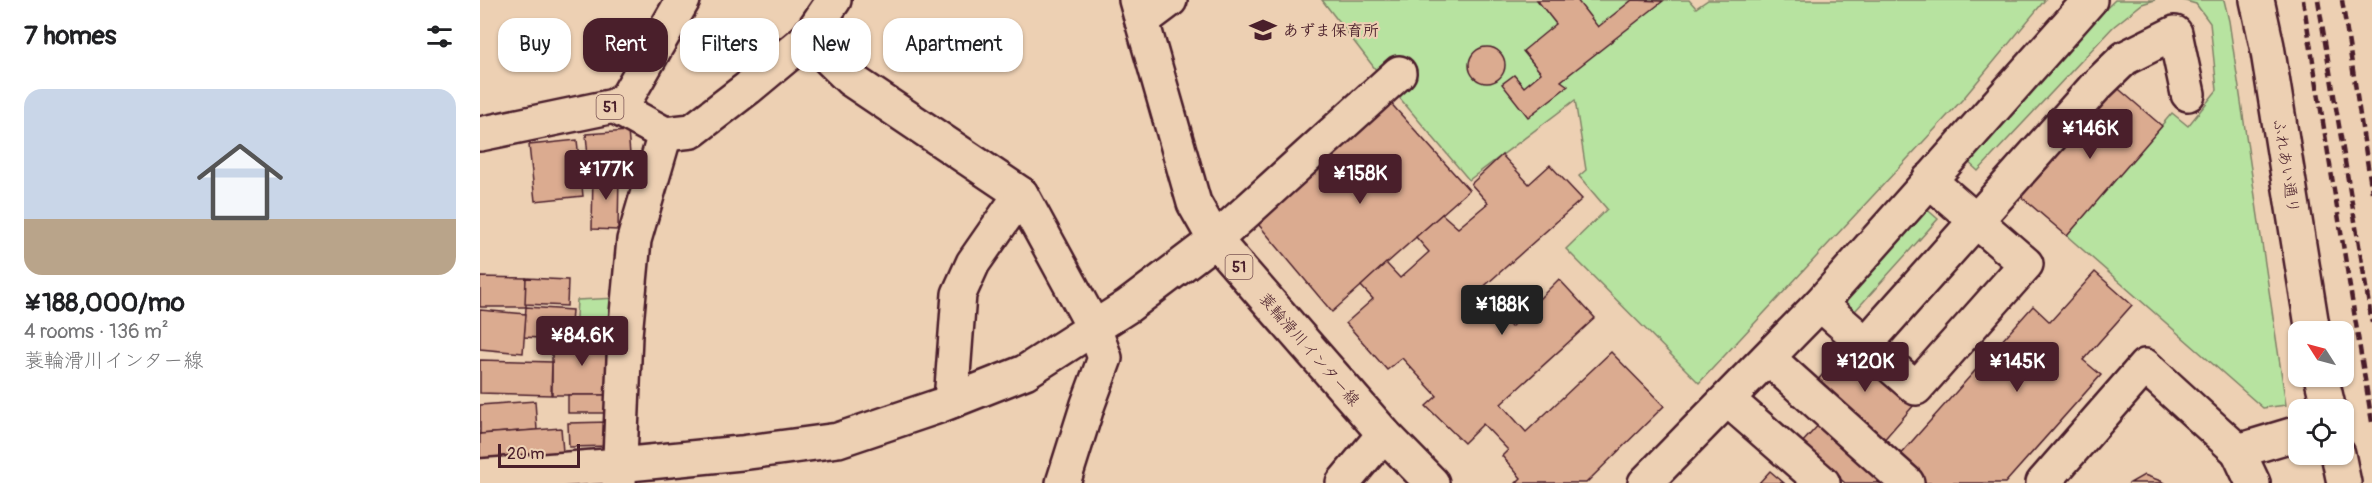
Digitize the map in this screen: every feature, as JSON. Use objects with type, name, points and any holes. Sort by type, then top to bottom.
[{"type":"street","name":"51","points":[[480,134],[614,106],[627,97],[683,0]]},
{"type":"street","points":[[822,18],[834,0]]},
{"type":"street","points":[[1139,11],[1170,0]]},
{"type":"street","points":[[1646,483],[1820,304],[2090,0]]},
{"type":"street","name":"ふれあい通り","points":[[2257,0],[2269,58],[2311,321]]},
{"type":"street","name":"蓑輪滑川インター線","points":[[1139,11],[1194,203],[1215,240],[1384,434],[1432,483]]},
{"type":"street","points":[[1866,344],[2095,87],[2125,58],[2175,33],[2188,94]]},
{"type":"street","points":[[614,106],[665,134],[692,131],[791,52]]},
{"type":"street","points":[[843,72],[1021,194],[1094,328],[1105,358],[1063,483]]},
{"type":"street","points":[[480,476],[619,474],[838,440],[951,401],[1025,372],[1128,306],[1215,240],[1399,73]]},
{"type":"street","points":[[619,474],[625,335],[634,240],[665,134]]},
{"type":"street","points":[[1820,304],[1916,388],[2026,264],[1929,180]]},
{"type":"street","points":[[951,401],[959,294],[973,263],[1021,194]]},
{"type":"street","points":[[1768,358],[1907,483]]},
{"type":"street","points":[[2043,483],[2145,366],[2238,451],[2253,483]]},
{"type":"street","points":[[1728,400],[1823,483]]},
{"type":"street","points":[[1343,483],[1384,434]]},
{"type":"street","points":[[2238,451],[2288,436]]},
{"type":"street","points":[[2340,465],[2344,483]]},
{"type":"green space","points":[[1322,0],[1689,0],[1696,8],[1708,0],[2045,0],[1962,100],[1699,383],[1566,249],[1607,209],[1579,176],[1586,170],[1575,100],[1469,180],[1376,70]]},
{"type":"green space","points":[[2115,0],[2155,0],[2142,4],[2113,27],[1978,171],[1965,159],[2059,55]]},
{"type":"green space","points":[[2182,0],[2224,0],[2286,405],[2263,408],[2067,236],[2172,113],[2188,126],[2217,90],[2210,23],[2196,4]]},
{"type":"green space","points":[[1923,206],[1938,219],[1847,320],[1833,306]]},
{"type":"green space","points":[[618,298],[617,335],[575,335],[577,300]]},
{"type":"building","points":[[1537,0],[1577,0],[1598,27],[1632,0],[1663,1],[1561,81],[1568,86],[1528,117],[1502,84],[1514,75],[1524,87],[1541,73],[1523,51],[1556,24]]},
{"type":"building","points":[[1487,47],[1500,52],[1505,65],[1500,78],[1487,83],[1474,78],[1469,65],[1474,52]]},
{"type":"building","points":[[2113,84],[2162,126],[2067,236],[2018,194]]},
{"type":"building","points":[[1386,98],[1469,190],[1332,312],[1253,218]]},
{"type":"building","points":[[628,131],[631,166],[589,169],[586,134]]},
{"type":"building","points":[[577,140],[583,196],[535,201],[529,145]]},
{"type":"building","points":[[1502,155],[1529,184],[1550,165],[1582,199],[1479,291],[1511,327],[1559,279],[1595,318],[1501,404],[1526,432],[1611,352],[1664,406],[1586,483],[1516,483],[1521,478],[1502,456],[1508,450],[1483,424],[1464,443],[1426,406],[1437,396],[1402,358],[1387,370],[1346,323],[1373,299],[1361,286],[1386,263],[1400,278],[1429,252],[1416,237],[1442,214],[1458,228],[1488,203],[1471,184]]},
{"type":"building","points":[[593,173],[619,174],[618,230],[592,229]]},
{"type":"building","points":[[2095,272],[2132,305],[2083,360],[2101,375],[2005,483],[1925,483],[1897,458],[2033,306],[2050,322]]},
{"type":"building","points":[[480,277],[526,278],[526,307],[480,307]]},
{"type":"building","points":[[526,278],[568,280],[567,306],[525,304]]},
{"type":"building","points":[[526,307],[572,310],[570,340],[524,337]]},
{"type":"building","points":[[480,310],[526,314],[523,353],[480,349]]},
{"type":"building","points":[[552,339],[612,340],[611,395],[552,395]]},
{"type":"building","points":[[1849,345],[1914,405],[1882,442],[1816,382]]},
{"type":"building","points":[[480,360],[552,362],[551,395],[480,393]]},
{"type":"building","points":[[568,395],[611,395],[611,413],[568,413]]},
{"type":"building","points":[[535,401],[537,430],[480,434],[480,405]]},
{"type":"building","points":[[1823,420],[1894,483],[1845,483],[1801,444]]},
{"type":"building","points":[[608,422],[609,446],[569,447],[568,423]]},
{"type":"building","points":[[561,428],[563,452],[480,459],[480,434]]},
{"type":"building","points":[[1770,471],[1784,483],[1759,483]]},
{"type":"building","points":[[2144,475],[2161,481],[2164,483],[2130,483]]},
{"type":"railway","points":[[2303,0],[2372,422]]},
{"type":"railway","points":[[2318,0],[2372,323]]},
{"type":"railway","points":[[2342,0],[2372,192]]},
{"type":"place","name":"あずま保育所","points":[[1263,30]]}]
